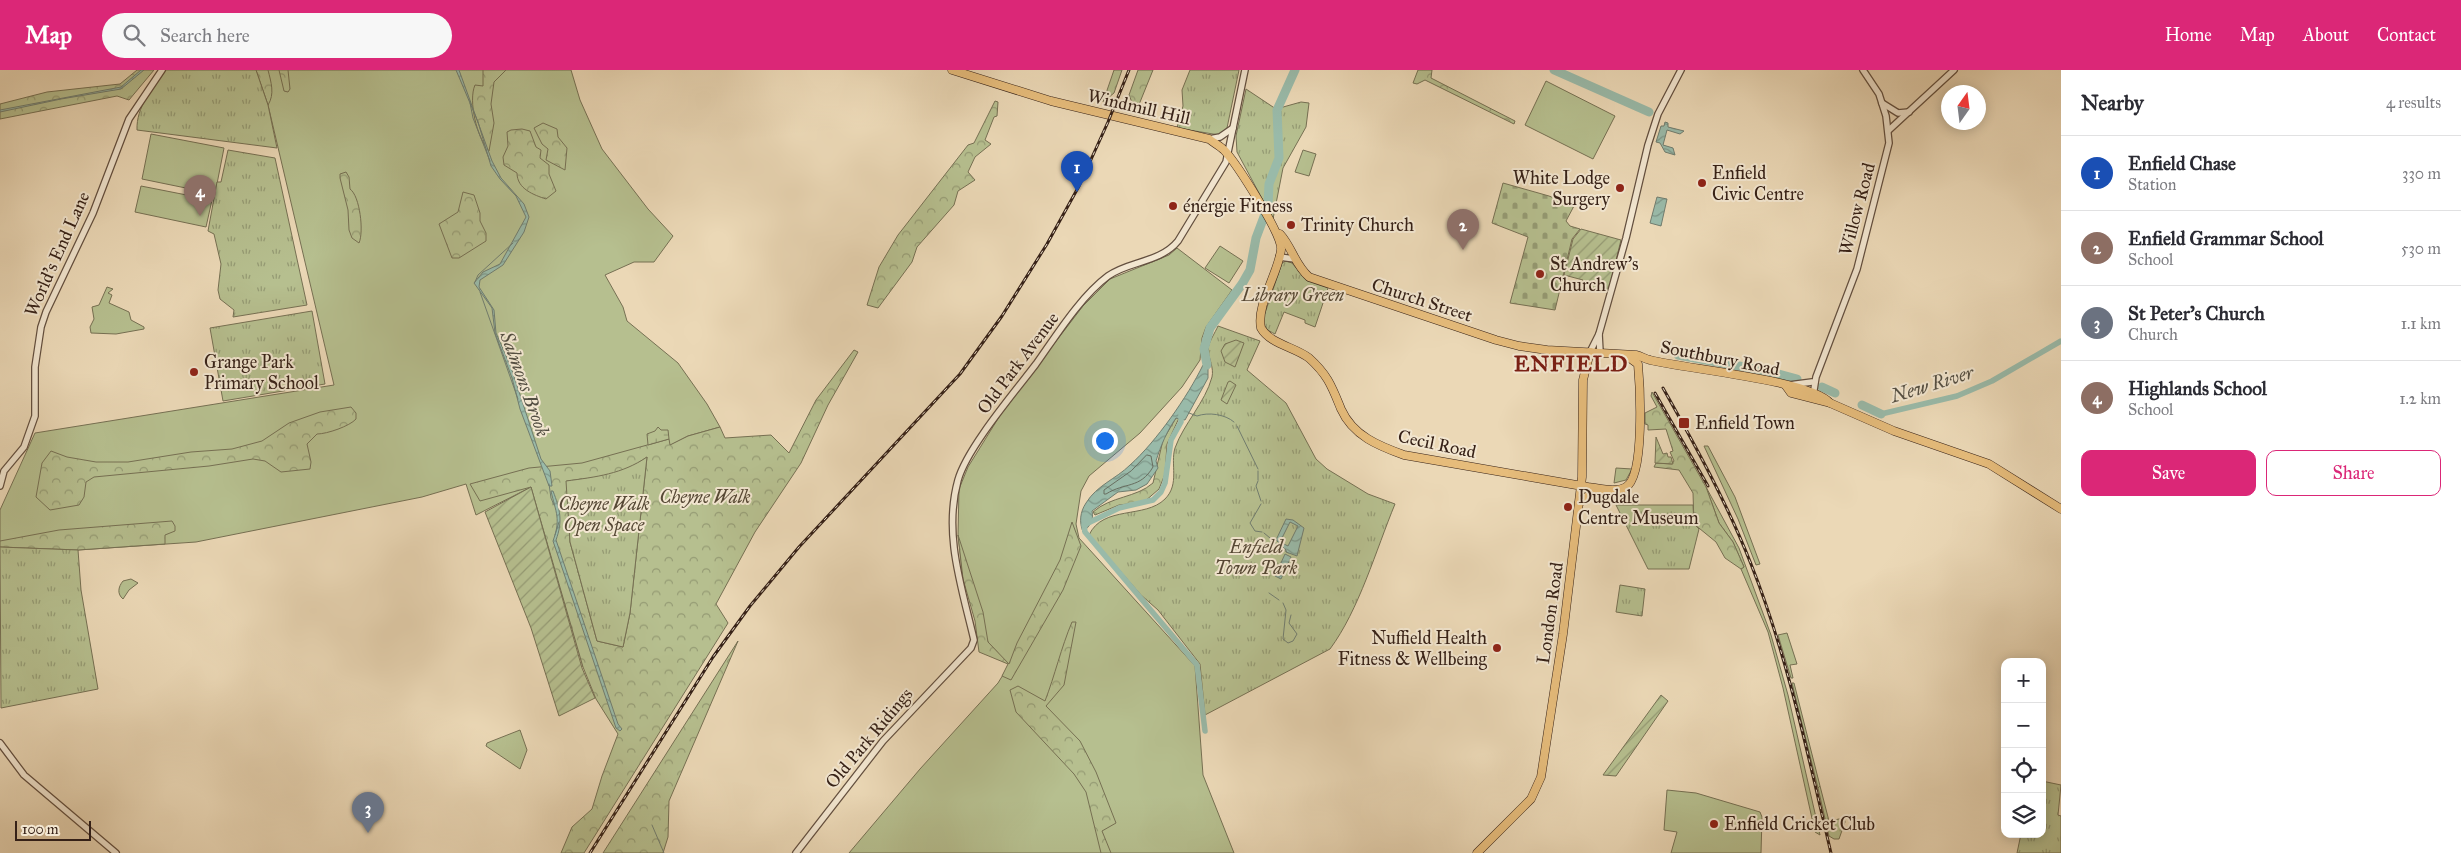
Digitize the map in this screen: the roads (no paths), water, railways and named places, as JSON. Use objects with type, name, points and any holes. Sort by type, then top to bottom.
[{"type":"main road","name":"Windmill Hill","points":[[952,70],[1051,101],[1209,139],[1224,149],[1276,231]]},
{"type":"main road","name":"Cecil Road","points":[[1276,231],[1281,246],[1262,311],[1261,328],[1271,338],[1306,356],[1321,369],[1334,388],[1342,410],[1349,422],[1365,438],[1404,455],[1581,486]]},
{"type":"main road","name":"Church Street","points":[[1276,231],[1282,235],[1304,272],[1313,279],[1520,346],[1590,352]]},
{"type":"main road","name":"London Road","points":[[1477,853],[1526,805],[1534,796],[1540,783],[1563,634],[1579,504],[1584,422],[1583,380],[1590,352]]},
{"type":"main road","name":"Southbury Road","points":[[1590,352],[1629,357],[1636,355],[1649,360],[1786,386],[1791,393],[1825,397],[1830,403],[1894,431],[1989,464],[2061,509]]},
{"type":"main road","points":[[1579,504],[1588,495],[1626,487],[1634,478],[1638,468],[1640,390],[1638,364],[1629,357]]},
{"type":"main road","name":"Southbury Road","points":[[1638,364],[1649,360]]},
{"type":"main road","points":[[1581,486],[1612,490]]},
{"type":"street","name":"World's End Lane","points":[[0,486],[4,471],[24,446],[35,416],[35,367],[41,327],[46,312],[94,211],[129,119],[162,70]]},
{"type":"street","points":[[1229,156],[1245,70]]},
{"type":"street","points":[[1590,352],[1599,334],[1626,238],[1641,171],[1658,114],[1681,70]]},
{"type":"street","name":"Willow Road","points":[[1810,395],[1814,379],[1857,269],[1889,147],[1889,130],[1882,103],[1875,86],[1863,70]]},
{"type":"street","points":[[1889,130],[1954,70]]},
{"type":"street","points":[[1882,103],[1898,113],[1909,112]]},
{"type":"street","points":[[1209,139],[1220,137],[1233,128]]},
{"type":"street","name":"Old Park Avenue","points":[[971,648],[974,640],[958,578],[952,529],[955,495],[961,474],[976,446],[1077,310],[1108,275],[1170,250],[1214,183],[1229,156]]},
{"type":"street","points":[[1279,257],[1295,259]]},
{"type":"street","points":[[1599,334],[1600,352]]},
{"type":"street","points":[[1786,386],[1814,379]]},
{"type":"street","name":"Old Park Ridings","points":[[796,853],[883,741],[971,648]]},
{"type":"street","points":[[0,743],[24,774],[116,853]]},
{"type":"water","points":[[141,70],[144,70],[121,89],[0,112],[0,110],[121,87]]},
{"type":"water","points":[[456,70],[459,70],[477,120]]},
{"type":"water","points":[[1665,122],[1668,123],[1668,127],[1684,131],[1680,134],[1667,130],[1663,145],[1673,148],[1675,155],[1665,152],[1660,143],[1656,142],[1661,126],[1664,126]]},
{"type":"water","points":[[479,124],[492,161],[501,178],[524,204],[529,217],[524,232],[503,265],[480,280],[479,287],[494,310],[496,333],[511,367],[541,459],[550,471],[552,486],[549,486],[520,409],[512,378],[495,333],[492,308],[474,283],[483,272],[500,264],[526,217],[516,196],[500,179],[491,166]]},
{"type":"water","points":[[1657,197],[1667,199],[1661,226],[1650,223]]},
{"type":"water","points":[[1203,365],[1208,366],[1208,378],[1185,420],[1176,418],[1170,428],[1156,461],[1158,468],[1147,484],[1136,490],[1118,492],[1092,511],[1091,523],[1083,532],[1081,525],[1082,510],[1090,497],[1125,470],[1150,444],[1180,404]]},
{"type":"water","points":[[551,491],[553,491],[560,515],[556,540],[618,724],[622,729],[620,731],[616,728],[553,541],[557,521]]},
{"type":"water","points":[[1286,519],[1293,520],[1304,528],[1297,556],[1286,552],[1276,540]],"holes":[[[1290,522],[1298,526],[1288,546],[1280,542]]]},
{"type":"water","points":[[1285,554],[1291,557],[1281,579],[1275,576]]},
{"type":"waterway","points":[[1207,365],[1204,349],[1210,328],[1250,270],[1256,238],[1268,206],[1269,184],[1279,158],[1277,110],[1295,70]]},
{"type":"waterway","points":[[1554,70],[1649,112]]},
{"type":"waterway","name":"Salmons Brook","points":[[470,103],[473,118],[490,161]]},
{"type":"waterway","name":"Salmons Brook","points":[[475,282],[478,275],[513,243]]},
{"type":"waterway","name":"Salmons Brook","points":[[480,292],[518,399]]},
{"type":"waterway","name":"New River","points":[[1881,414],[1957,396],[1992,381],[2061,341]]},
{"type":"waterway","points":[[1678,355],[1767,371],[1797,379]]},
{"type":"waterway","points":[[1822,387],[1835,393]]},
{"type":"waterway","name":"New River","points":[[1862,405],[1881,414]]},
{"type":"waterway","name":"New River","points":[[1086,524],[1119,508],[1153,500],[1161,492],[1165,483],[1171,440],[1181,422],[1181,411]]},
{"type":"waterway","points":[[1189,413],[1197,416],[1216,414],[1234,422]]},
{"type":"waterway","points":[[1237,426],[1258,469]]},
{"type":"waterway","points":[[1258,471],[1258,480]]},
{"type":"waterway","points":[[1258,481],[1256,486],[1261,501]]},
{"type":"waterway","name":"Salmons Brook","points":[[549,484],[554,505]]},
{"type":"waterway","points":[[1261,504],[1250,523],[1255,531],[1262,532]]},
{"type":"waterway","name":"Salmons Brook","points":[[555,535],[559,522]]},
{"type":"waterway","points":[[1084,525],[1085,532],[1197,665],[1205,731]]},
{"type":"waterway","points":[[1264,533],[1270,538]]},
{"type":"waterway","points":[[1272,540],[1288,553]]},
{"type":"waterway","points":[[1269,593],[1279,600]]},
{"type":"waterway","points":[[1283,603],[1286,610],[1283,639],[1288,643],[1293,641],[1297,634],[1289,623],[1291,615]]},
{"type":"waterway","name":"Salmons Brook","points":[[652,825],[664,853]]},
{"type":"railway","points":[[590,853],[713,657],[750,606],[799,547],[960,374],[1002,316],[1047,244],[1079,186],[1129,70]]},
{"type":"railway","points":[[1663,388],[1721,497],[1742,541],[1764,599],[1787,671],[1831,853]]},
{"type":"railway","points":[[1655,393],[1708,486]]},
{"type":"place","name":"Enfield Civic Centre","points":[[1702,183]]},
{"type":"place","name":"White Lodge Surgery","points":[[1620,188]]},
{"type":"place","name":"Enfield Chase","points":[[1077,192]]},
{"type":"place","name":"énergie Fitness","points":[[1173,206]]},
{"type":"place","name":"Highlands School","points":[[200,216]]},
{"type":"place","name":"Trinity Church","points":[[1291,225]]},
{"type":"place","name":"Enfield Grammar School","points":[[1463,250]]},
{"type":"place","name":"St Andrew's Church","points":[[1540,274]]},
{"type":"place","name":"Grange Park Primary School","points":[[194,372]]},
{"type":"place","name":"Enfield Town","points":[[1684,423]]},
{"type":"place","name":"Dugdale Centre Museum","points":[[1568,507]]},
{"type":"place","name":"Nuffield Health Fitness & Wellbeing","points":[[1497,648]]},
{"type":"place","name":"Enfield Cricket Club","points":[[1714,824]]},
{"type":"place","name":"St Peter's Church","points":[[368,833]]},
{"type":"district","name":"ENFIELD","points":[[1571,363]]},
{"type":"park label","name":"Library Green","points":[[1293,295]]},
{"type":"park label","name":"Cheyne Walk","points":[[705,497]]},
{"type":"park label","name":"Cheyne Walk Open Space","points":[[604,514]]},
{"type":"park label","name":"Enfield Town Park","points":[[1256,557]]}]
